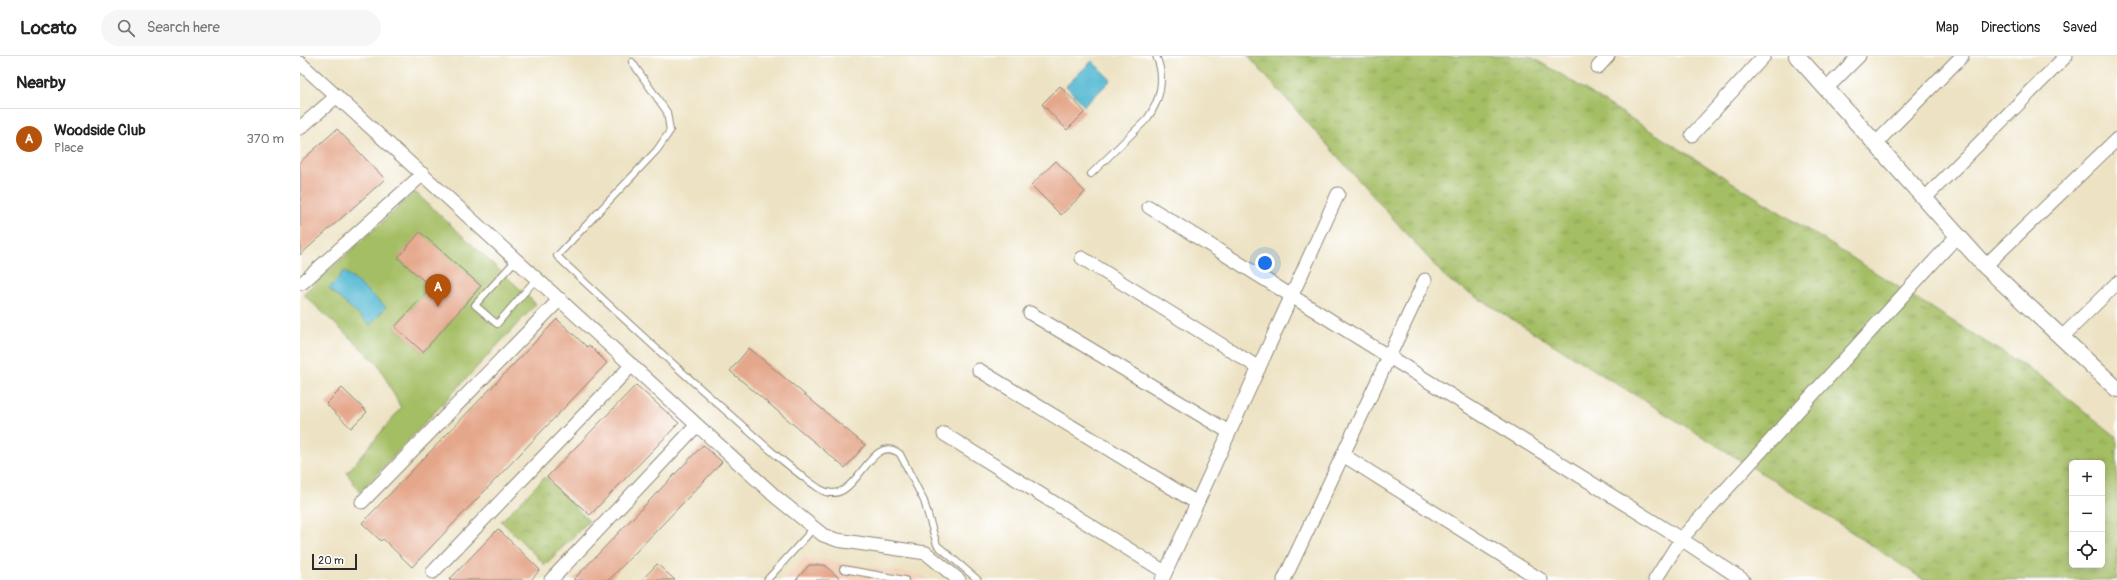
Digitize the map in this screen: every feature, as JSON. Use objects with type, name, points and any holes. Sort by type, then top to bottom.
[{"type":"street","points":[[1598,67],[1608,56]]},
{"type":"street","points":[[1692,135],[1764,56]]},
{"type":"street","points":[[1796,56],[1985,266],[2117,389]]},
{"type":"street","points":[[1826,89],[1859,56]]},
{"type":"street","points":[[1875,144],[1962,56]]},
{"type":"street","points":[[1924,199],[2066,56]]},
{"type":"street","points":[[300,63],[777,498],[814,528],[823,535],[836,540],[926,553],[956,579]]},
{"type":"street","points":[[300,128],[337,96]]},
{"type":"street","points":[[1985,266],[2117,139]]},
{"type":"street","points":[[302,283],[423,174]]},
{"type":"street","points":[[944,434],[1164,576],[1338,194]]},
{"type":"street","points":[[1149,207],[1681,539],[1743,580]]},
{"type":"street","points":[[1655,580],[1681,539],[1958,236]]},
{"type":"street","points":[[1082,258],[1259,368]]},
{"type":"street","points":[[1284,580],[1425,280]]},
{"type":"street","points":[[2061,338],[2117,283]]},
{"type":"street","points":[[362,502],[560,299]]},
{"type":"street","points":[[1030,313],[1230,432]]},
{"type":"street","points":[[433,572],[632,365]]},
{"type":"street","points":[[979,370],[1197,503]]},
{"type":"street","points":[[551,580],[697,425]]},
{"type":"street","points":[[1343,455],[1541,580]]},
{"type":"lane","points":[[1091,174],[1147,120],[1158,102],[1162,81],[1156,56]]},
{"type":"lane","points":[[632,62],[667,112],[670,131],[657,150],[557,256],[674,366],[780,459],[822,490],[833,493],[840,492],[850,484],[876,454],[883,449],[890,448],[900,454],[924,501],[937,545],[978,580]]},
{"type":"lane","points":[[516,259],[475,305],[497,324],[537,278]]},
{"type":"lane","points":[[767,580],[814,528]]},
{"type":"lane","points":[[843,569],[879,578],[905,580]]},
{"type":"shaded area","points":[[804,557],[923,575],[928,580],[784,580]]},
{"type":"green space","points":[[1248,56],[1529,56],[1562,75],[2043,378],[2117,437],[2117,580],[1924,580],[1776,482],[1447,279]]},
{"type":"green space","points":[[415,192],[536,304],[360,492],[347,473],[401,408],[378,364],[303,294]],"holes":[[[420,233],[481,286],[423,352],[395,327],[431,287],[398,258]]]},
{"type":"green space","points":[[545,477],[589,521],[545,565],[501,521]]},
{"type":"water","points":[[1092,61],[1111,80],[1084,106],[1066,86]]},
{"type":"water","points":[[344,271],[386,307],[370,325],[329,289]]},
{"type":"building","points":[[1060,86],[1085,112],[1067,130],[1042,104]]},
{"type":"building","points":[[337,129],[385,179],[300,255],[300,162]]},
{"type":"building","points":[[1056,161],[1085,192],[1061,215],[1031,185]]},
{"type":"building","points":[[420,232],[481,286],[423,352],[395,327],[431,287],[398,258]]},
{"type":"building","points":[[557,319],[587,347],[589,345],[607,363],[412,567],[383,539],[381,541],[362,523]]},
{"type":"building","points":[[749,348],[865,445],[845,468],[730,371]]},
{"type":"building","points":[[636,385],[679,423],[590,515],[547,477]]},
{"type":"building","points":[[342,388],[367,412],[351,428],[326,404]]},
{"type":"building","points":[[703,445],[722,462],[609,580],[573,580]]},
{"type":"building","points":[[498,529],[540,570],[531,580],[449,580]]},
{"type":"building","points":[[657,564],[675,580],[642,580]]},
{"type":"building","points":[[809,565],[825,565],[841,580],[796,580]]},
{"type":"place","name":"Woodside Club","points":[[438,307]]}]
